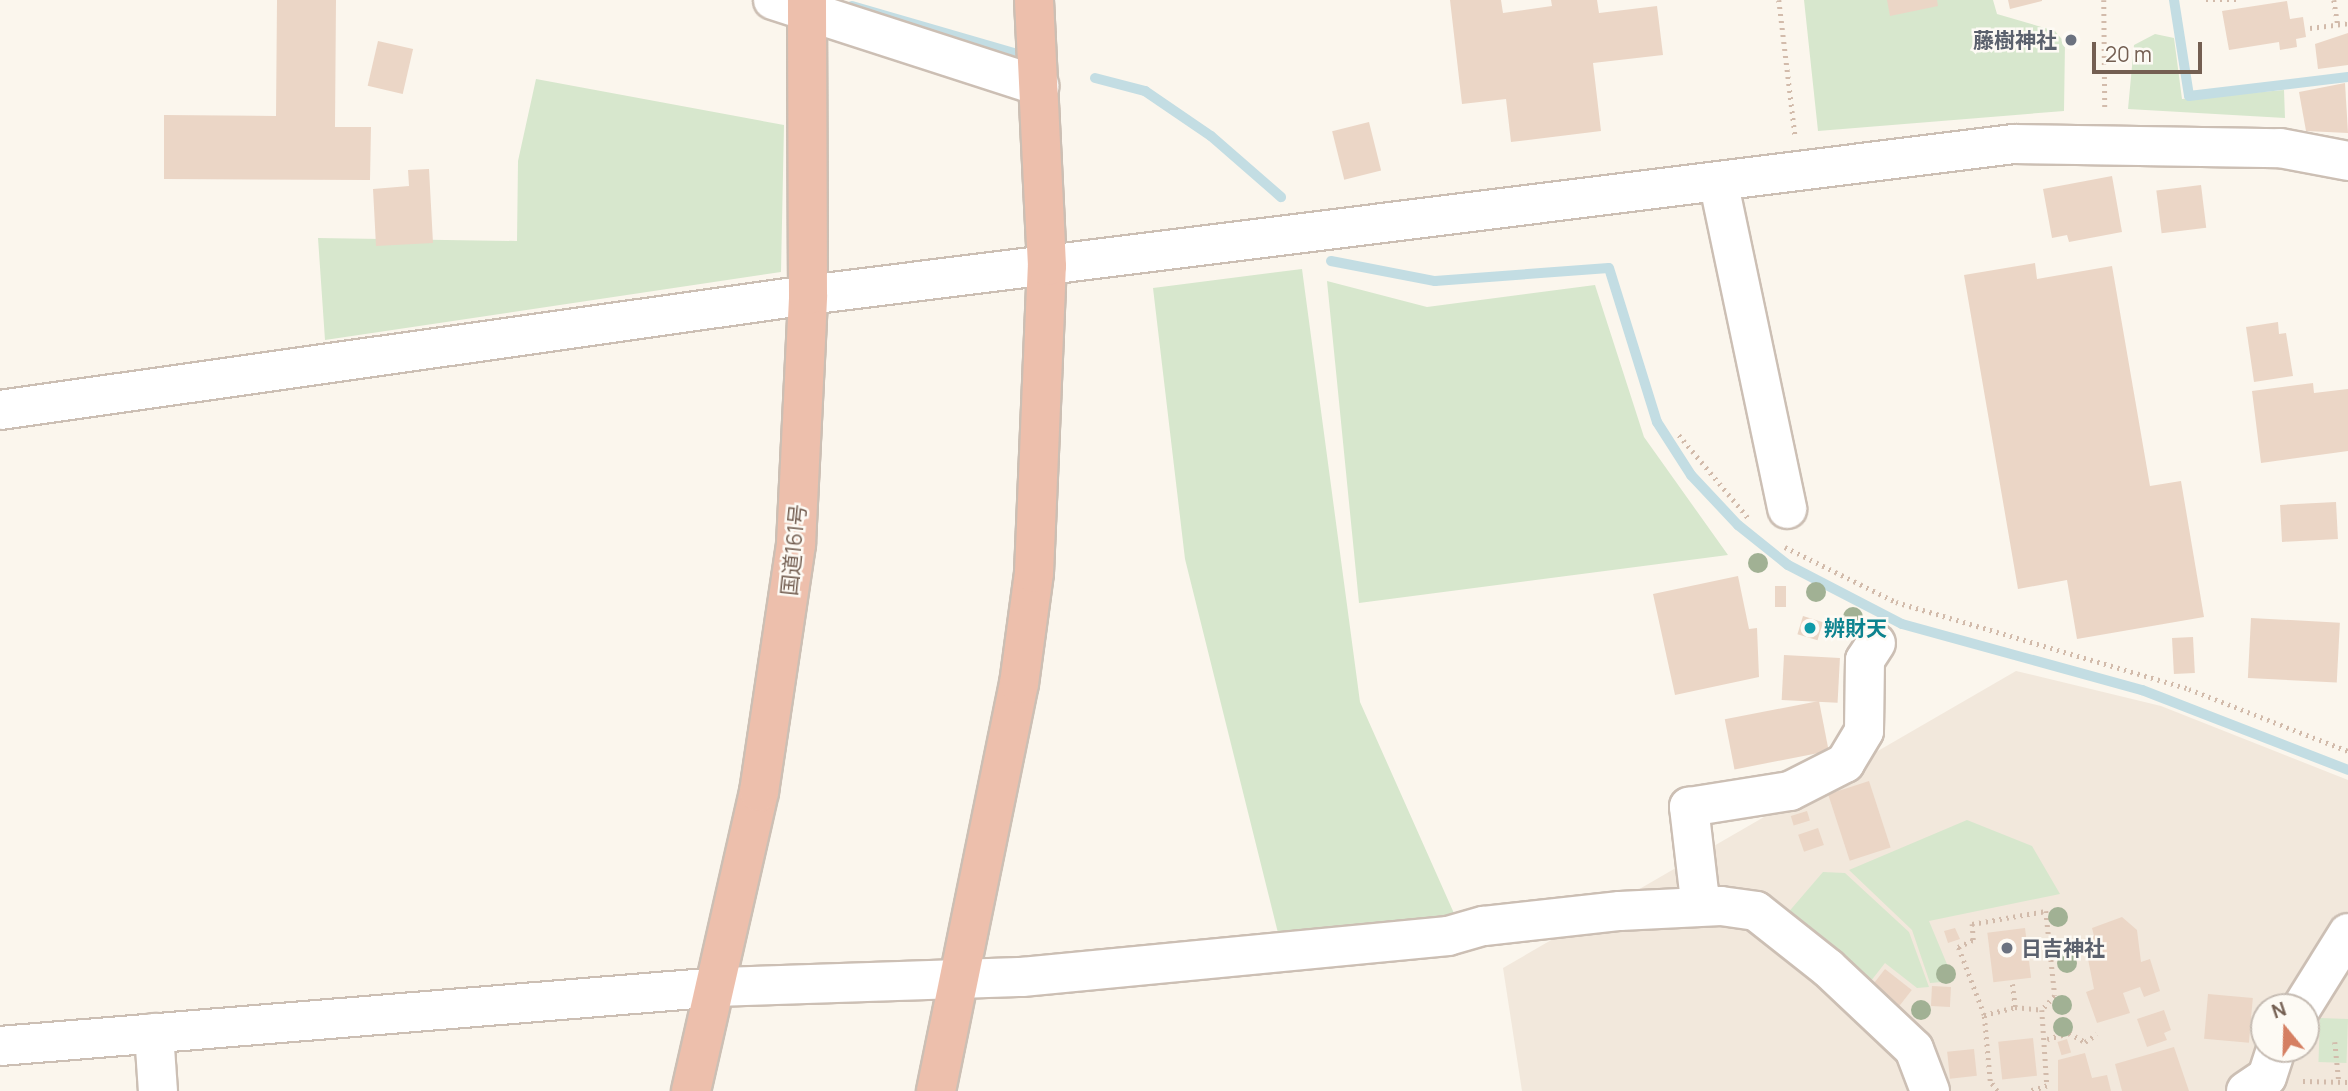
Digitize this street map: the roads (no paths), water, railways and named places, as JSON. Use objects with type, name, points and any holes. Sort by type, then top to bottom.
[{"type":"highway","points":[[936,1091],[964,975],[1034,573],[1047,266],[1034,0]]},
{"type":"highway","name":"国道161号","points":[[691,1091],[719,987],[759,792],[796,544],[808,295],[796,4]]},
{"type":"street","points":[[796,4],[1039,86]]},
{"type":"street","points":[[3,399],[808,295],[1719,185],[2014,144],[2280,148],[2348,161]]},
{"type":"street","points":[[1719,185],[1773,525]]},
{"type":"street","points":[[1694,906],[1699,892],[1689,807],[1790,791],[1845,763],[1864,730],[1865,660],[1876,643]]},
{"type":"street","points":[[0,1046],[719,987],[964,975],[1022,977],[1694,906],[1756,911],[1767,919],[1914,1049],[1930,1091]]},
{"type":"street","points":[[2311,993],[2348,933]]},
{"type":"street","points":[[154,1033],[158,1091]]},
{"type":"waterway","points":[[2174,0],[2189,96],[2348,77]]},
{"type":"waterway","points":[[852,6],[1017,54]]},
{"type":"waterway","points":[[1095,78],[1145,91],[1211,136],[1281,197]]},
{"type":"waterway","points":[[1331,261],[1435,281],[1609,268],[1657,422],[1691,475],[1738,525],[1788,565],[1902,624],[2142,690],[2348,770]]},
{"type":"place","name":"藤樹神社","points":[[2071,40]]},
{"type":"place","name":"辨財天","points":[[1810,628]]},
{"type":"place","name":"日吉神社","points":[[2007,948]]}]
